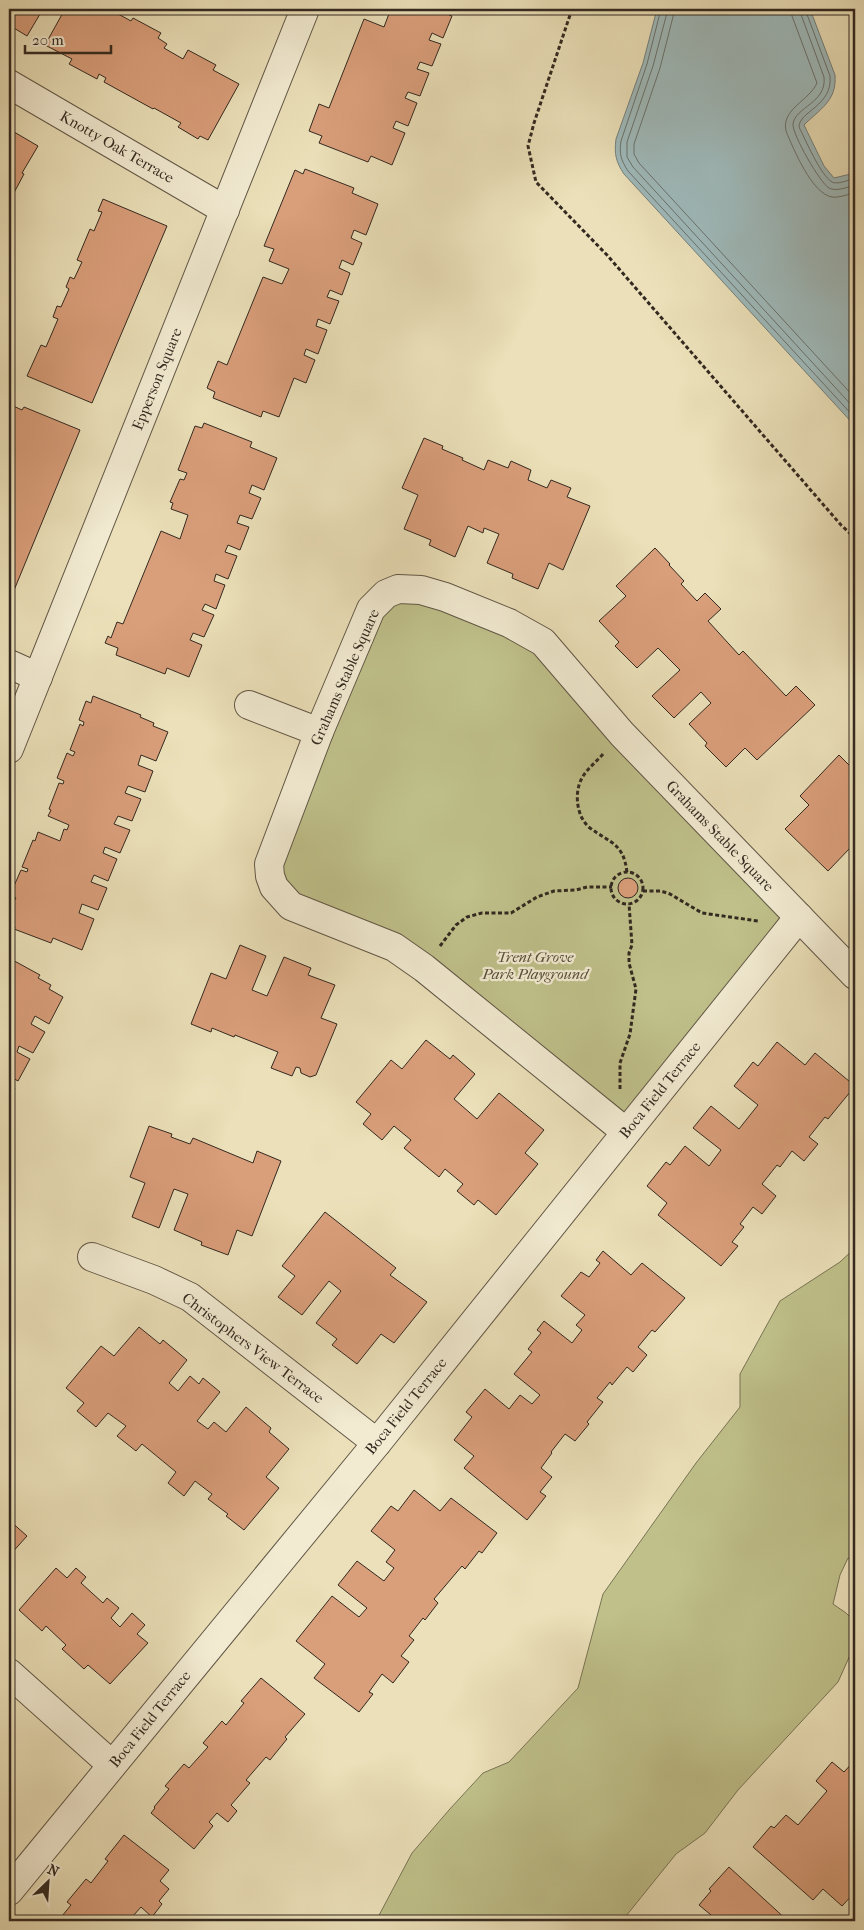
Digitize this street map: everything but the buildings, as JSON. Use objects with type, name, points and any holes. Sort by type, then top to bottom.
[{"type":"street","name":"Epperson Square","points":[[9,749],[304,9]]},
{"type":"street","name":"Knotty Oak Terrace","points":[[9,84],[225,210]]},
{"type":"street","name":"Grahams Stable Square","points":[[626,1132],[424,968],[394,947],[291,906],[274,887],[270,876],[269,864],[319,732],[371,609],[386,594],[398,589],[421,590],[445,597],[509,623],[543,642],[622,734],[855,975]]},
{"type":"street","points":[[9,664],[38,677]]},
{"type":"street","points":[[250,706],[319,732]]},
{"type":"street","name":"Boca Field Terrace","points":[[9,1891],[377,1444],[799,917]]},
{"type":"street","name":"Christophers View Terrace","points":[[92,1257],[154,1280],[190,1296],[377,1444]]},
{"type":"street","points":[[9,1673],[112,1765]]},
{"type":"path","points":[[572,9],[528,146],[536,182],[607,255],[841,525],[855,538]]},
{"type":"path","points":[[622,734],[583,776],[578,794],[578,802],[582,819],[589,827],[610,840],[623,855],[626,860],[627,873]]},
{"type":"path","points":[[627,873],[634,874],[639,878],[643,891],[635,902],[629,904],[622,903],[616,899],[612,888],[616,877],[627,873]]},
{"type":"path","points":[[424,968],[456,925],[467,917],[482,913],[510,913],[537,897],[554,891],[576,890],[588,887],[612,888]]},
{"type":"path","points":[[643,891],[661,891],[670,894],[702,913],[712,916],[756,922],[799,917]]},
{"type":"path","points":[[626,1132],[619,1077],[620,1063],[630,1034],[636,989],[629,964],[629,953],[632,945],[629,904]]},
{"type":"green space","name":"Trent Grove Park Playground","points":[[386,594],[509,623],[799,917],[626,1132],[424,968],[274,887]]},
{"type":"green space","points":[[855,1248],[855,1563],[848,1558],[840,1575],[833,1604],[855,1622],[855,1644],[838,1682],[738,1790],[705,1833],[676,1854],[622,1921],[376,1921],[412,1853],[449,1810],[483,1773],[509,1762],[578,1688],[603,1594],[696,1463],[740,1407],[740,1374],[780,1301],[840,1262]]},
{"type":"water","points":[[657,9],[810,9],[835,75],[835,84],[826,104],[804,125],[824,166],[834,178],[855,173],[855,426],[624,174],[619,166],[615,149],[616,139],[643,63]]}]
